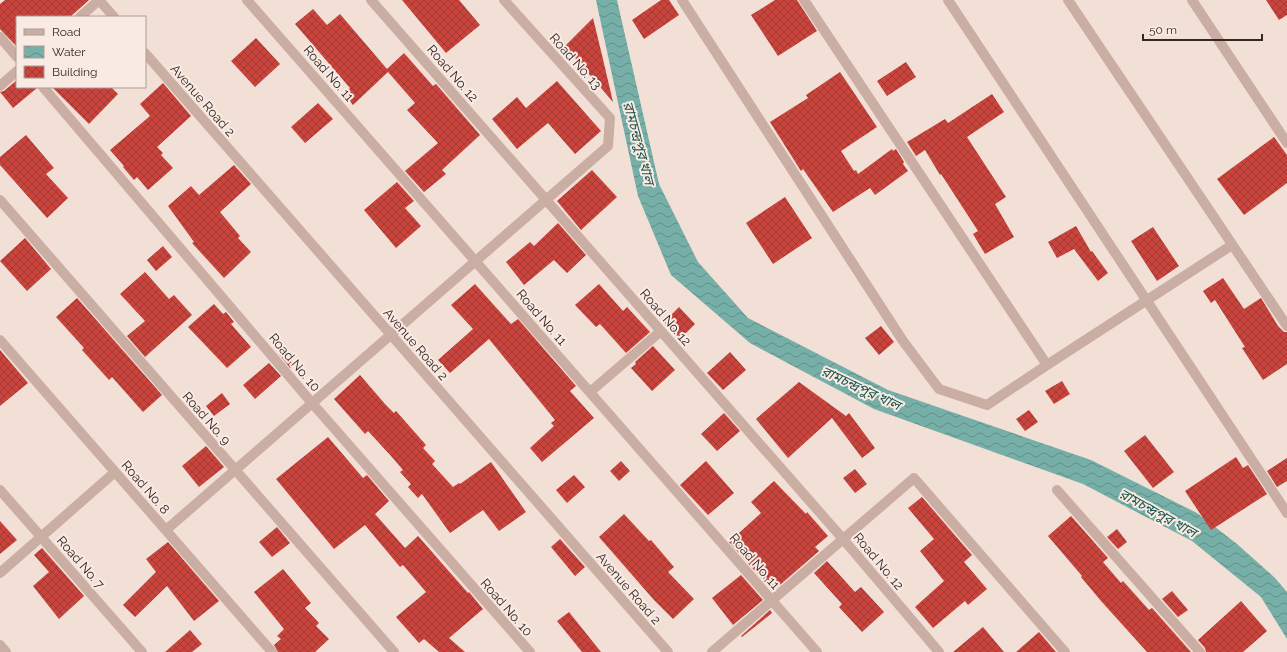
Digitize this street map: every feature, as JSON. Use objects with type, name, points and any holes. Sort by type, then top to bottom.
[{"type":"street","points":[[81,16],[99,0],[113,16]]},
{"type":"street","name":"Road No. 11","points":[[247,0],[817,652]]},
{"type":"street","name":"Road No. 12","points":[[371,0],[843,539],[939,652]]},
{"type":"street","name":"Road No. 13","points":[[504,0],[610,118],[608,146],[546,199]]},
{"type":"street","points":[[682,0],[903,341],[939,389],[987,405],[1232,245]]},
{"type":"street","points":[[804,0],[1047,365]]},
{"type":"street","points":[[948,0],[1287,513]]},
{"type":"street","points":[[1068,0],[1287,326]]},
{"type":"street","points":[[1192,0],[1287,143]]},
{"type":"street","points":[[0,37],[16,56]]},
{"type":"street","name":"Avenue Road 2","points":[[146,54],[668,652]]},
{"type":"street","points":[[0,86],[16,72]]},
{"type":"street","name":"Road No. 10","points":[[44,88],[312,403],[530,652]]},
{"type":"street","points":[[166,530],[546,199]]},
{"type":"street","name":"Road No. 9","points":[[0,200],[394,652]]},
{"type":"street","points":[[590,392],[661,331]]},
{"type":"street","name":"Road No. 8","points":[[0,340],[272,652]]},
{"type":"street","points":[[0,573],[115,472]]},
{"type":"street","points":[[712,652],[914,478],[1065,652]]},
{"type":"street","name":"Road No. 7","points":[[0,490],[142,652]]},
{"type":"street","points":[[1057,490],[1200,652]]},
{"type":"street","points":[[0,646],[6,652]]},
{"type":"water","name":"রামচন্দ্রপুর খাল","points":[[596,0],[617,0],[659,184],[698,262],[748,318],[888,390],[1091,460],[1197,513],[1237,544],[1275,578],[1287,592],[1287,639],[1261,597],[1192,541],[1083,484],[874,409],[750,343],[671,275],[638,196]]},
{"type":"building","points":[[5,0],[89,0],[71,16],[16,16],[16,46],[0,29],[0,4]]},
{"type":"building","points":[[402,0],[459,0],[480,25],[446,53]]},
{"type":"building","points":[[661,0],[669,0],[679,15],[644,39],[632,20]]},
{"type":"building","points":[[775,0],[797,0],[817,31],[778,56],[751,15]]},
{"type":"building","points":[[1266,0],[1287,0],[1287,15],[1279,20]]},
{"type":"building","points":[[313,9],[327,25],[340,14],[387,69],[404,53],[433,86],[436,84],[480,135],[442,170],[446,174],[424,192],[405,171],[438,143],[407,110],[415,103],[388,72],[353,105],[344,94],[350,88],[295,24]]},
{"type":"building","points":[[593,18],[602,55],[613,102],[565,46]]},
{"type":"building","points":[[256,38],[280,64],[255,87],[231,61]]},
{"type":"building","points":[[906,62],[916,77],[887,96],[877,81]]},
{"type":"building","points":[[840,72],[877,127],[841,151],[854,171],[856,170],[858,174],[892,149],[893,151],[896,149],[908,171],[875,195],[870,188],[833,212],[803,169],[801,171],[770,122],[808,98],[806,95]]},
{"type":"building","points":[[16,81],[16,88],[37,88],[13,108],[0,92],[4,91]]},
{"type":"building","points":[[557,81],[601,131],[575,154],[548,123],[517,149],[492,119],[517,97],[526,108]]},
{"type":"building","points":[[163,83],[191,116],[157,147],[163,153],[161,155],[173,168],[148,190],[137,177],[134,180],[110,150],[150,116],[140,104]]},
{"type":"building","points":[[53,88],[112,88],[118,94],[89,124]]},
{"type":"building","points":[[992,94],[1004,112],[967,137],[1006,197],[995,204],[1014,237],[985,254],[973,234],[978,231],[925,150],[916,156],[907,142],[945,119],[948,123]]},
{"type":"building","points":[[318,103],[333,119],[305,143],[291,127]]},
{"type":"building","points":[[26,135],[54,168],[46,174],[68,198],[47,218],[0,165],[0,157]]},
{"type":"building","points":[[1274,137],[1287,155],[1287,183],[1244,215],[1217,179]]},
{"type":"building","points":[[234,165],[251,184],[220,212],[240,236],[238,238],[251,252],[224,278],[192,243],[194,242],[168,206],[191,186],[199,195]]},
{"type":"building","points":[[592,170],[617,197],[581,230],[557,201]]},
{"type":"building","points":[[397,182],[414,201],[405,208],[421,226],[396,248],[364,210]]},
{"type":"building","points":[[785,197],[812,238],[773,264],[746,223]]},
{"type":"building","points":[[558,223],[586,255],[567,273],[554,260],[524,285],[506,262],[530,242],[534,246]]},
{"type":"building","points":[[1076,226],[1091,252],[1092,251],[1108,273],[1098,281],[1074,249],[1057,258],[1048,242]]},
{"type":"building","points":[[1153,227],[1179,266],[1157,281],[1131,241]]},
{"type":"building","points":[[25,238],[51,269],[27,291],[0,261]]},
{"type":"building","points":[[163,246],[172,257],[156,271],[147,260]]},
{"type":"building","points":[[145,272],[169,299],[174,295],[192,315],[145,357],[127,336],[145,321],[120,294]]},
{"type":"building","points":[[1223,278],[1244,309],[1261,298],[1278,326],[1284,332],[1287,332],[1287,364],[1263,380],[1242,348],[1245,347],[1215,300],[1211,303],[1203,291]]},
{"type":"building","points":[[475,284],[511,324],[518,319],[576,386],[570,391],[594,418],[542,462],[530,448],[554,426],[551,423],[555,420],[489,339],[450,373],[438,360],[473,329],[451,305]]},
{"type":"building","points":[[599,284],[623,311],[627,307],[650,332],[626,353],[600,324],[596,327],[575,305]]},
{"type":"building","points":[[77,298],[162,395],[143,412],[112,377],[109,380],[82,350],[84,348],[56,317]]},
{"type":"building","points":[[214,304],[223,314],[226,312],[234,322],[231,324],[251,347],[227,368],[188,327]]},
{"type":"building","points":[[679,307],[695,324],[680,339],[664,322]]},
{"type":"building","points":[[881,326],[894,342],[879,355],[865,338]]},
{"type":"building","points":[[653,346],[675,370],[652,391],[631,368],[636,364],[635,362]]},
{"type":"building","points":[[0,350],[28,383],[0,406]]},
{"type":"building","points":[[282,351],[294,365],[290,368],[279,354]]},
{"type":"building","points":[[730,352],[746,370],[723,390],[707,373]]},
{"type":"building","points":[[269,363],[281,376],[255,399],[243,385]]},
{"type":"building","points":[[360,375],[385,404],[394,413],[396,411],[426,445],[423,448],[435,461],[432,464],[453,487],[459,483],[460,484],[491,462],[526,512],[499,531],[483,510],[450,533],[422,494],[418,498],[408,487],[411,484],[400,472],[403,470],[391,456],[368,431],[365,434],[334,399]]},
{"type":"building","points":[[1062,381],[1070,394],[1054,404],[1045,391]]},
{"type":"building","points":[[799,382],[846,416],[849,413],[875,448],[862,458],[832,418],[788,458],[756,419]]},
{"type":"building","points":[[222,393],[230,404],[214,416],[206,406]]},
{"type":"building","points":[[1029,410],[1038,422],[1025,431],[1016,419]]},
{"type":"building","points":[[724,413],[740,431],[717,451],[701,434]]},
{"type":"building","points":[[1145,435],[1174,472],[1153,488],[1124,451]]},
{"type":"building","points":[[328,437],[363,478],[367,475],[389,501],[375,514],[405,548],[418,536],[483,609],[449,638],[465,652],[439,652],[424,639],[419,643],[396,617],[426,592],[403,565],[400,567],[365,525],[334,549],[276,479]]},
{"type":"building","points":[[206,446],[224,467],[199,487],[182,466]]},
{"type":"building","points":[[1236,457],[1243,468],[1248,465],[1267,494],[1211,530],[1185,491]]},
{"type":"building","points":[[1287,458],[1287,481],[1277,487],[1267,471]]},
{"type":"building","points":[[621,461],[630,471],[619,481],[610,471]]},
{"type":"building","points":[[706,461],[734,493],[708,515],[680,485]]},
{"type":"building","points":[[855,469],[867,484],[855,493],[843,478]]},
{"type":"building","points":[[574,475],[585,487],[567,503],[556,490]]},
{"type":"building","points":[[774,481],[806,514],[807,512],[828,536],[815,547],[819,551],[773,591],[729,542],[761,513],[751,502]]},
{"type":"building","points":[[922,497],[972,555],[964,562],[987,589],[968,605],[965,601],[933,628],[915,607],[944,581],[920,551],[934,539],[908,508]]},
{"type":"building","points":[[624,514],[649,541],[651,540],[674,567],[668,572],[694,599],[673,619],[654,600],[599,537]]},
{"type":"building","points":[[1071,516],[1108,558],[1103,562],[1121,583],[1123,581],[1149,610],[1152,608],[1191,652],[1147,652],[1101,601],[1048,536]]},
{"type":"building","points":[[0,521],[17,540],[0,554]]},
{"type":"building","points":[[277,527],[290,543],[272,557],[259,542]]},
{"type":"building","points":[[1117,529],[1127,542],[1118,549],[1107,537]]},
{"type":"building","points":[[560,539],[585,567],[575,576],[551,547]]},
{"type":"building","points":[[168,542],[219,601],[194,621],[167,586],[135,617],[123,605],[156,572],[146,559]]},
{"type":"building","points":[[42,548],[84,596],[59,619],[33,586],[49,572],[34,555]]},
{"type":"building","points":[[827,561],[855,592],[861,587],[884,612],[862,632],[839,607],[842,604],[814,573]]},
{"type":"building","points":[[283,569],[311,603],[305,608],[319,623],[316,626],[329,639],[315,652],[278,652],[274,645],[281,639],[277,636],[284,629],[254,592]]},
{"type":"building","points":[[741,575],[763,600],[733,625],[712,598]]},
{"type":"building","points":[[1172,591],[1188,610],[1178,617],[1162,599]]},
{"type":"building","points":[[1241,601],[1267,631],[1243,652],[1206,652],[1205,648],[1198,640]]},
{"type":"building","points":[[770,610],[772,613],[742,637],[741,636]]},
{"type":"building","points":[[569,612],[601,652],[582,652],[557,621]]},
{"type":"building","points":[[983,627],[1004,652],[953,652]]},
{"type":"building","points":[[190,630],[202,644],[192,652],[165,652]]},
{"type":"building","points":[[1039,632],[1056,652],[1016,652]]}]
